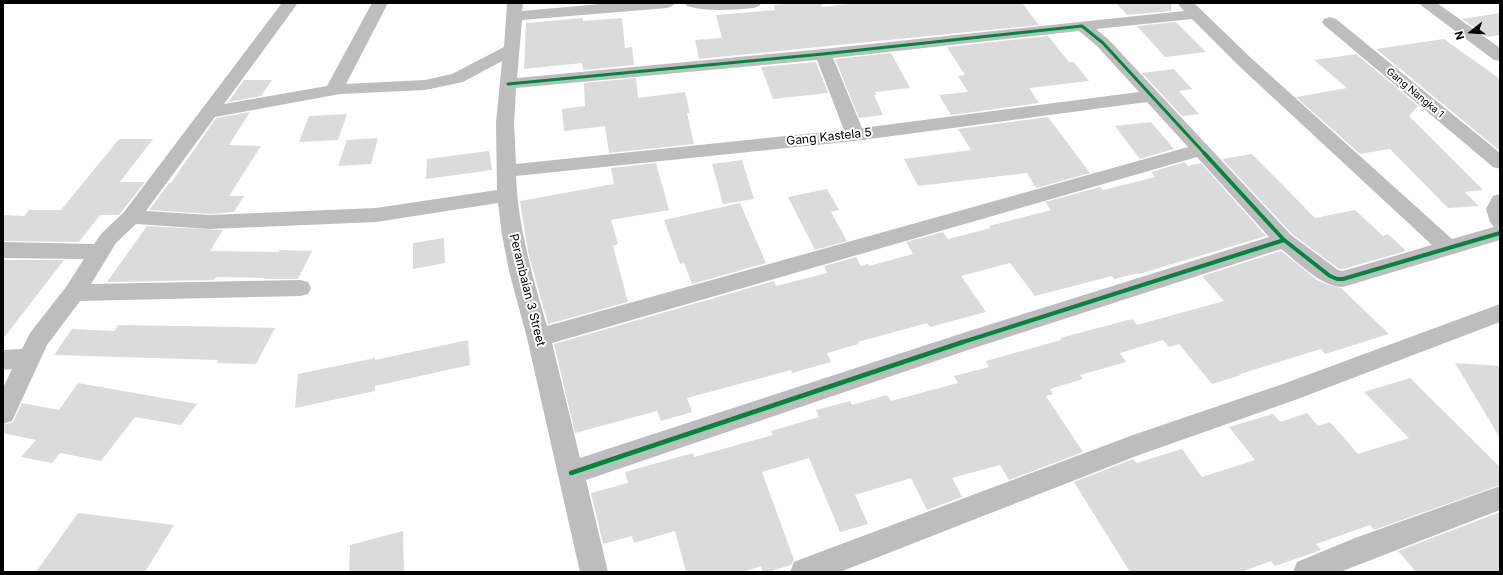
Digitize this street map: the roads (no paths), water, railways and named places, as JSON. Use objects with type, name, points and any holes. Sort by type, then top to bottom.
[{"type":"street","points":[[3,413],[28,358],[38,340],[74,293],[109,238],[131,217],[290,3]]},
{"type":"street","points":[[333,91],[380,3]]},
{"type":"street","points":[[514,9],[667,3]]},
{"type":"street","points":[[692,3],[718,6],[754,3]]},
{"type":"street","points":[[1426,3],[1500,56]]},
{"type":"street","points":[[508,84],[823,54],[1082,26],[1191,8],[1245,62],[1448,248]]},
{"type":"street","name":"Perambaian 3 Street","points":[[514,9],[505,123],[507,195],[512,236],[520,271],[539,338],[594,572]]},
{"type":"street","name":"Gang Nangka 1","points":[[1330,22],[1500,163]]},
{"type":"street","points":[[1082,26],[1103,43],[1284,240],[1330,276],[1337,279],[1500,234]]},
{"type":"street","points":[[207,113],[349,88],[425,85],[457,78],[512,49]]},
{"type":"street","points":[[823,54],[856,135]]},
{"type":"street","name":"Gang Kastela 5","points":[[506,171],[856,135],[1151,96]]},
{"type":"street","points":[[539,338],[1202,149]]},
{"type":"street","points":[[131,217],[210,222],[376,215],[507,195]]},
{"type":"street","points":[[1500,201],[1496,209],[1500,222]]},
{"type":"street","points":[[571,473],[966,341],[1284,240]]},
{"type":"street","points":[[3,250],[100,252]]},
{"type":"street","points":[[74,293],[300,288]]},
{"type":"street","points":[[804,572],[1133,446],[1286,393],[1500,314]]},
{"type":"street","points":[[3,360],[28,358]]},
{"type":"street","points":[[1307,572],[1355,552],[1500,498]]}]
